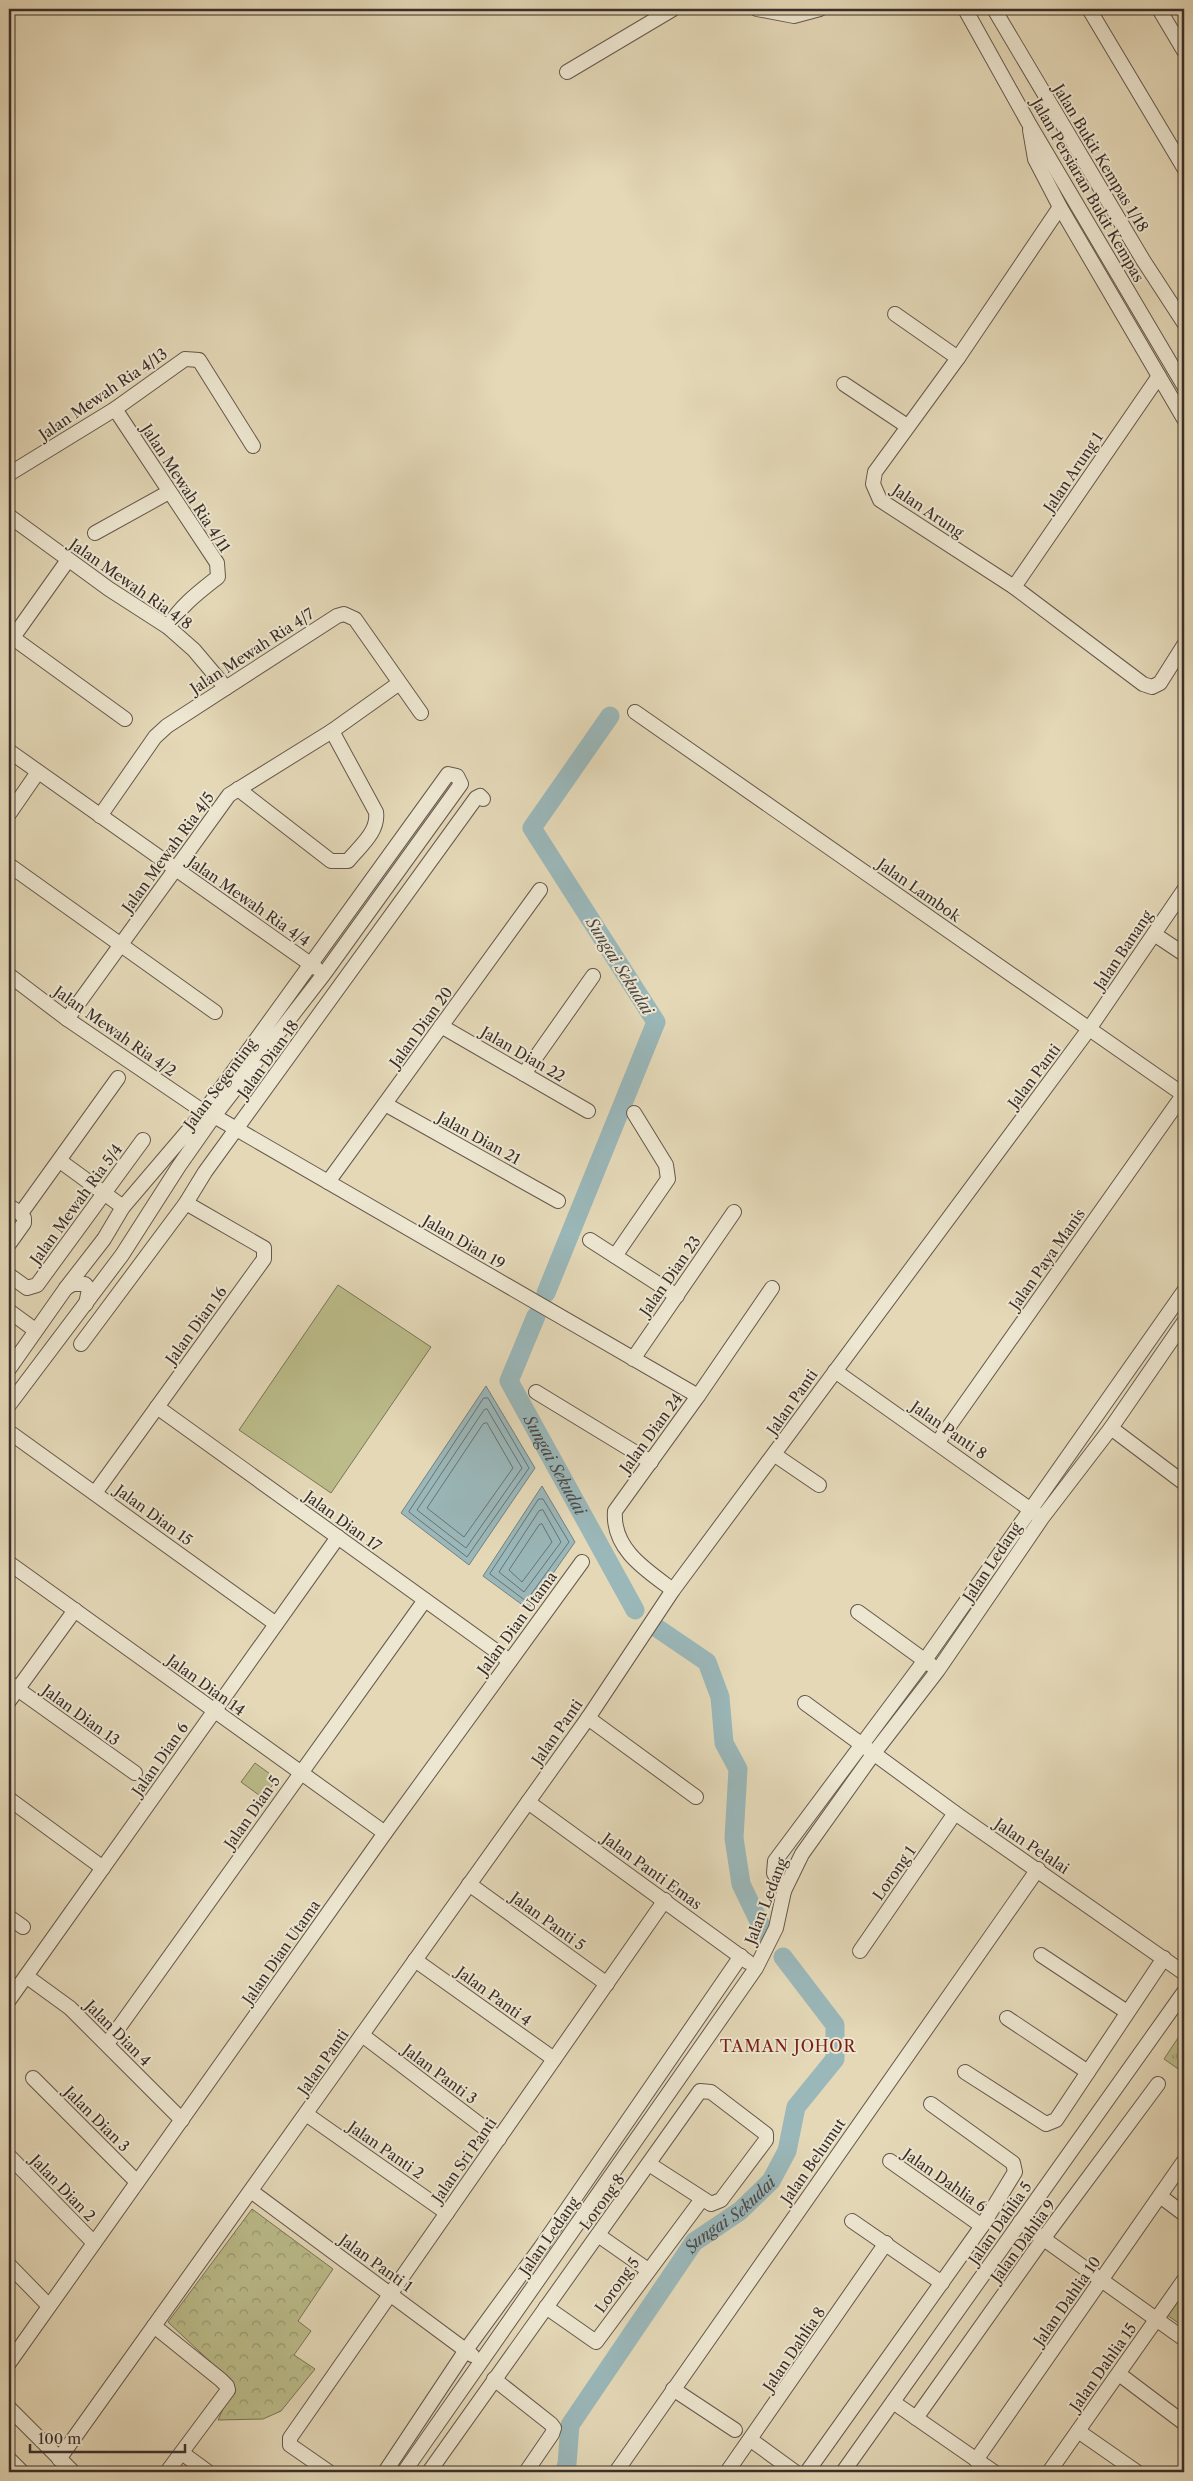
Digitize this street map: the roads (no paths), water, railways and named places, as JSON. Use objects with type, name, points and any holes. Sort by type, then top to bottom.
[{"type":"street","points":[[567,72],[673,9]]},
{"type":"street","points":[[757,9],[794,16],[820,9]]},
{"type":"street","name":"Jalan Persiaran Bukit Kempas","points":[[965,9],[1028,122],[1184,384]]},
{"type":"street","name":"Jalan Bukit Kempas 1/18","points":[[994,9],[1113,211],[1184,323]]},
{"type":"street","points":[[1089,9],[1184,168]]},
{"type":"street","points":[[1159,9],[1184,51]]},
{"type":"street","points":[[1028,122],[1035,158],[1060,207],[1184,419]]},
{"type":"street","name":"Jalan Arung","points":[[1060,207],[958,358],[875,472],[873,484],[880,500],[1014,587],[1143,684],[1152,686],[1160,683],[1184,645]]},
{"type":"street","points":[[895,314],[958,358]]},
{"type":"street","name":"Jalan Mewah Ria 4/13","points":[[9,474],[115,409],[185,358],[199,360],[253,446]]},
{"type":"street","name":"Jalan Arung 1","points":[[1014,587],[1159,376]]},
{"type":"street","points":[[844,384],[907,426]]},
{"type":"street","name":"Jalan Mewah Ria 4/11","points":[[115,409],[217,563],[219,570],[218,577],[189,601],[174,616],[168,627]]},
{"type":"street","points":[[95,533],[169,492]]},
{"type":"street","name":"Jalan Mewah Ria 4/8","points":[[9,516],[68,560],[168,627],[194,650],[226,688]]},
{"type":"street","points":[[68,560],[10,638],[125,719]]},
{"type":"street","name":"Jalan Mewah Ria 4/7","points":[[100,816],[155,737],[167,726],[337,616],[344,614],[354,619],[398,684],[421,714]]},
{"type":"street","name":"Jalan Mewah Ria 4/5","points":[[68,1019],[229,795],[332,731],[398,684]]},
{"type":"street","name":"Jalan Lambok","points":[[635,712],[1184,1095]]},
{"type":"street","points":[[238,789],[331,861],[348,861],[375,828],[377,820],[376,812],[332,731]]},
{"type":"street","name":"Jalan Mewah Ria 4/4","points":[[9,750],[324,974]]},
{"type":"street","points":[[9,814],[38,772]]},
{"type":"street","name":"Jalan Segenting","points":[[9,1369],[35,1330],[104,1239],[123,1208],[209,1114],[324,974],[461,784],[457,776],[448,774],[310,964],[209,1114],[126,1248],[9,1405]]},
{"type":"street","name":"Jalan Dian 18","points":[[81,1344],[186,1203],[206,1172],[476,798],[480,796],[483,799]]},
{"type":"street","points":[[9,865],[215,1012]]},
{"type":"street","name":"Jalan Dian 20","points":[[328,1182],[540,890]]},
{"type":"street","name":"Jalan Banang","points":[[1089,1029],[1184,890]]},
{"type":"street","points":[[1154,934],[1184,954]]},
{"type":"street","name":"Jalan Mewah Ria 4/2","points":[[9,975],[68,1019],[209,1114]]},
{"type":"street","points":[[524,1074],[593,976]]},
{"type":"street","name":"Jalan Dian 22","points":[[441,1026],[588,1111]]},
{"type":"street","name":"Jalan Panti","points":[[59,2459],[588,1718],[673,1590],[775,1455],[835,1371],[1089,1029]]},
{"type":"street","points":[[9,1244],[24,1224],[24,1218],[14,1209],[60,1161],[118,1078]]},
{"type":"street","name":"Jalan Paya Manis","points":[[938,1442],[1184,1095]]},
{"type":"street","name":"Jalan Dian 21","points":[[385,1104],[558,1202]]},
{"type":"street","points":[[615,1256],[668,1179],[666,1165],[634,1113]]},
{"type":"street","name":"Jalan Dian 19","points":[[209,1114],[698,1396]]},
{"type":"street","name":"Jalan Mewah Ria 5/4","points":[[9,1275],[27,1288],[37,1285],[143,1140]]},
{"type":"street","points":[[60,1161],[123,1208]]},
{"type":"street","name":"Jalan Dian 16","points":[[95,1492],[264,1259],[264,1248],[186,1203]]},
{"type":"street","name":"Jalan Dian 23","points":[[633,1359],[734,1212]]},
{"type":"street","points":[[104,1239],[104,1247],[107,1254],[114,1256],[126,1248]]},
{"type":"street","points":[[590,1240],[677,1296]]},
{"type":"street","points":[[66,1288],[73,1284],[85,1284],[89,1289],[86,1304]]},
{"type":"street","name":"Jalan Dian 24","points":[[673,1590],[631,1558],[614,1521],[615,1511],[698,1396],[772,1288]]},
{"type":"street","points":[[784,1891],[774,1873],[775,1861],[868,1749],[925,1660],[1184,1291]]},
{"type":"street","points":[[9,1311],[35,1330]]},
{"type":"street","name":"Jalan Ledang","points":[[404,2472],[756,1968],[776,1928],[784,1891],[802,1854],[868,1749],[938,1670],[1042,1518],[1111,1428],[1184,1322]]},
{"type":"street","name":"Jalan Panti 8","points":[[835,1371],[938,1442],[1042,1518]]},
{"type":"street","points":[[536,1392],[651,1462]]},
{"type":"street","name":"Jalan Dian 17","points":[[157,1407],[510,1661]]},
{"type":"street","points":[[1111,1428],[1184,1483]]},
{"type":"street","name":"Jalan Dian 15","points":[[12,1434],[276,1624]]},
{"type":"street","points":[[775,1455],[819,1485]]},
{"type":"street","name":"Jalan Dian 6","points":[[9,2000],[338,1537]]},
{"type":"street","name":"Jalan Dian Utama","points":[[9,2363],[385,1833],[582,1562]]},
{"type":"street","name":"Jalan Dian 14","points":[[9,1563],[385,1833]]},
{"type":"street","name":"Jalan Dian 5","points":[[107,2044],[425,1600]]},
{"type":"street","points":[[9,1701],[13,1686],[74,1610]]},
{"type":"street","points":[[858,1612],[938,1670]]},
{"type":"street","name":"Jalan Dian 13","points":[[13,1686],[134,1773]]},
{"type":"street","name":"Jalan Pelalai","points":[[805,1704],[955,1814],[1038,1869],[1184,1973]]},
{"type":"street","points":[[588,1718],[696,1797]]},
{"type":"street","points":[[9,1799],[103,1868]]},
{"type":"street","name":"Jalan Panti Emas","points":[[528,1802],[756,1968]]},
{"type":"street","name":"Lorong 1","points":[[860,1951],[955,1814]]},
{"type":"street","name":"Jalan Belumut","points":[[616,2472],[1038,1869]]},
{"type":"street","name":"Jalan Panti 5","points":[[470,1884],[607,1984]]},
{"type":"street","name":"Jalan Sri Panti","points":[[329,2472],[290,2445],[290,2438],[665,1900]]},
{"type":"street","points":[[9,1917],[23,1927]]},
{"type":"street","points":[[1042,1955],[1127,2012]]},
{"type":"street","points":[[385,2472],[466,2350],[741,1956]]},
{"type":"street","points":[[965,2072],[1046,2124],[1056,2120],[1164,1958]]},
{"type":"street","name":"Jalan Panti 4","points":[[415,1960],[554,2059]]},
{"type":"street","name":"Jalan Dian 4","points":[[26,1976],[70,2008],[182,2120]]},
{"type":"street","name":"Jalan Dahlia 5","points":[[843,2472],[1184,1992]]},
{"type":"street","points":[[1007,2018],[1088,2072]]},
{"type":"street","name":"Jalan Panti 3","points":[[362,2035],[499,2138]]},
{"type":"street","name":"Jalan Dian 3","points":[[33,2078],[138,2182]]},
{"type":"street","name":"Jalan Dahlia 9","points":[[916,2418],[1043,2239],[1158,2084]]},
{"type":"street","name":"Lorong 8","points":[[429,2472],[700,2091],[711,2092],[764,2130],[767,2137],[721,2200],[706,2202]]},
{"type":"street","name":"Jalan Dahlia 5","points":[[808,2472],[982,2226],[1015,2172],[1013,2163],[931,2104]]},
{"type":"street","name":"Jalan Panti 2","points":[[306,2114],[447,2213]]},
{"type":"street","points":[[604,2154],[618,2165]]},
{"type":"street","name":"Jalan Dian 2","points":[[9,2156],[94,2243]]},
{"type":"street","name":"Jalan Dahlia 6","points":[[890,2161],[982,2226]]},
{"type":"street","name":"Jalan Dahlia 10","points":[[976,2460],[1184,2161]]},
{"type":"street","points":[[649,2164],[706,2202]]},
{"type":"street","name":"Jalan Panti 1","points":[[251,2191],[481,2361]]},
{"type":"street","points":[[1160,2196],[1184,2214]]},
{"type":"street","name":"Lorong 5","points":[[546,2307],[596,2342],[648,2270],[706,2202]]},
{"type":"street","points":[[852,2221],[942,2283]]},
{"type":"street","points":[[1020,2222],[1184,2339]]},
{"type":"street","points":[[598,2235],[648,2270]]},
{"type":"street","name":"Jalan Dahlia 8","points":[[727,2472],[886,2243]]},
{"type":"street","points":[[9,2265],[49,2306]]},
{"type":"street","name":"Jalan Dahlia 15","points":[[1049,2472],[1184,2280]]},
{"type":"street","points":[[154,2326],[227,2386],[228,2390],[167,2472]]},
{"type":"street","points":[[1119,2374],[1184,2423]]},
{"type":"street","points":[[494,2379],[554,2428],[552,2434],[526,2472]]},
{"type":"street","points":[[673,2389],[735,2430]]},
{"type":"street","points":[[893,2402],[994,2472]]},
{"type":"street","points":[[9,2408],[73,2472]]},
{"type":"street","points":[[1078,2431],[1137,2472]]},
{"type":"street","points":[[751,2440],[795,2472]]},
{"type":"street","points":[[182,2453],[208,2472]]},
{"type":"street","points":[[9,2459],[22,2472]]},
{"type":"water","points":[[486,1386],[535,1468],[469,1565],[401,1513]]},
{"type":"water","points":[[542,1486],[575,1542],[528,1609],[483,1576]]},
{"type":"waterway","name":"Sungai Sekudai","points":[[546,1293],[656,1022],[532,828],[610,716]]},
{"type":"waterway","name":"Sungai Sekudai","points":[[536,1316],[509,1381],[635,1610]]},
{"type":"waterway","name":"Sungai Sekudai","points":[[657,1628],[707,1662],[720,1697],[724,1743],[738,1769],[734,1838],[741,1884],[764,1932]]},
{"type":"waterway","name":"Sungai Sekudai","points":[[564,2472],[567,2464],[570,2425],[694,2242],[740,2211],[771,2181],[787,2151],[796,2107],[835,2059],[835,2025],[783,1957]]},
{"type":"district","name":"TAMAN JOHOR","points":[[788,2046]]}]
